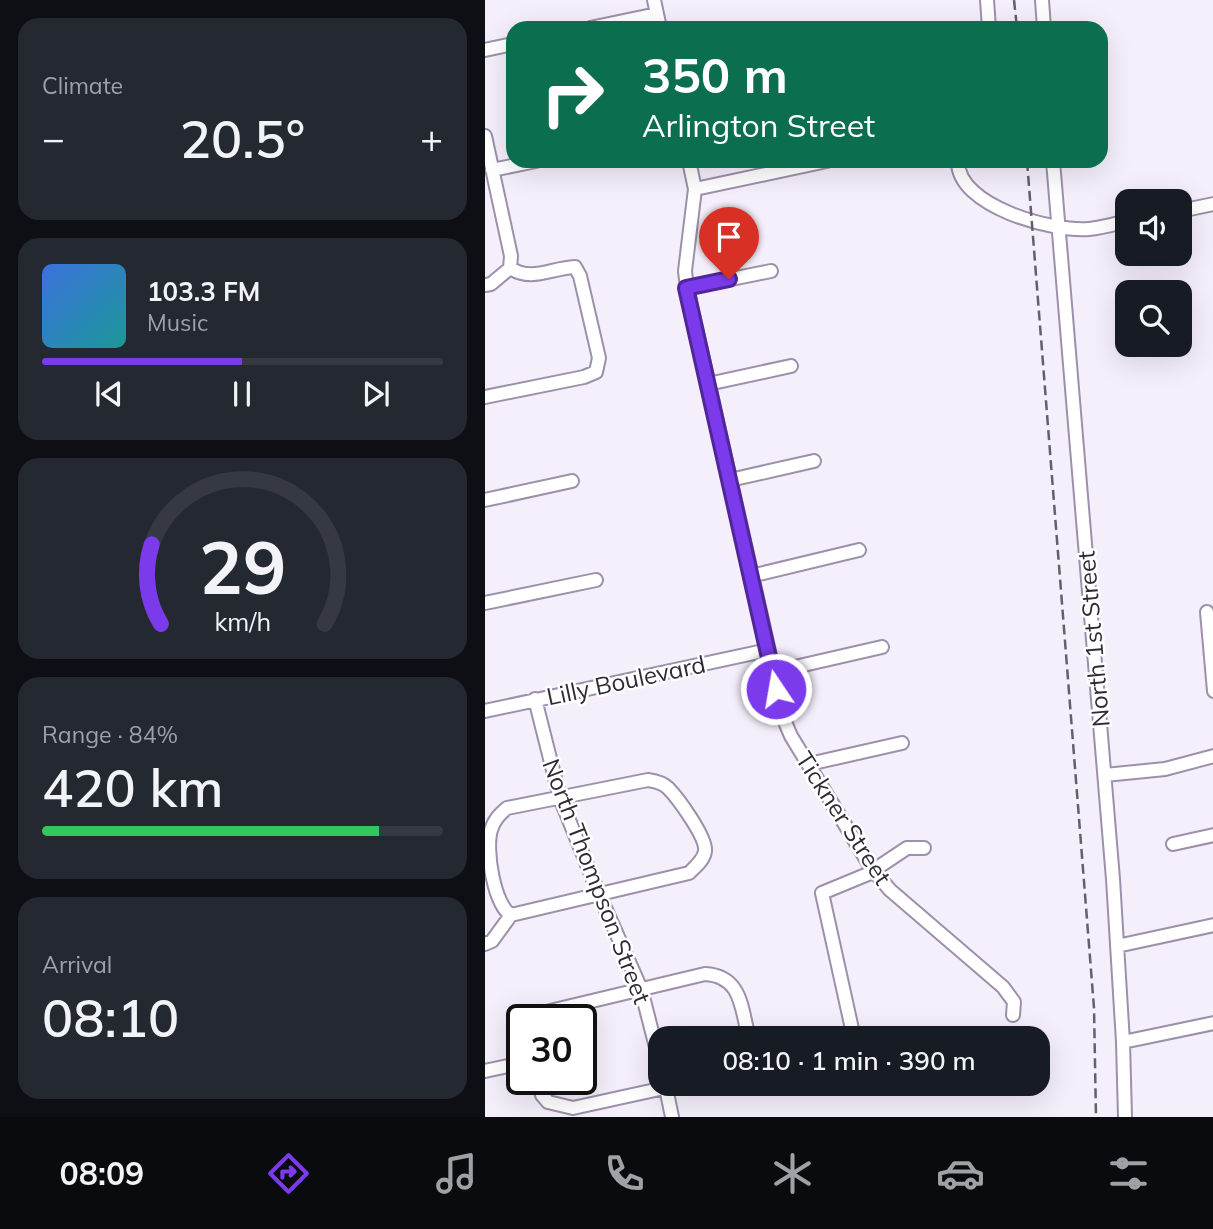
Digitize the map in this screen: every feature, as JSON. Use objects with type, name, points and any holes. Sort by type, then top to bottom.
[{"type":"street","points":[[654,0],[658,21]]},
{"type":"street","points":[[987,0],[988,21]]},
{"type":"street","points":[[1041,0],[1043,21]]},
{"type":"street","points":[[624,21],[657,14]]},
{"type":"street","points":[[485,50],[506,46]]},
{"type":"street","points":[[485,136],[511,256],[510,268],[491,284],[485,285]]},
{"type":"street","points":[[492,170],[506,167]]},
{"type":"street","name":"Tickner Street","points":[[690,168],[695,189],[685,271],[686,288],[785,722],[872,869],[890,890],[1003,986],[1014,1002],[1013,1015]]},
{"type":"street","points":[[695,189],[794,168]]},
{"type":"street","points":[[959,168],[965,183],[984,201],[1000,209],[1058,227],[1088,229],[1115,223]]},
{"type":"street","name":"North 1st Street","points":[[1054,168],[1105,775],[1123,1042],[1125,1117]]},
{"type":"street","points":[[1192,208],[1213,204]]},
{"type":"street","points":[[485,397],[584,377],[596,372],[599,358],[575,267],[530,275],[520,274],[510,268]]},
{"type":"street","points":[[686,288],[771,271]]},
{"type":"street","points":[[708,384],[791,366]]},
{"type":"street","points":[[730,480],[814,461]]},
{"type":"street","points":[[485,500],[572,481]]},
{"type":"street","points":[[752,576],[859,550]]},
{"type":"street","points":[[485,603],[596,580]]},
{"type":"street","points":[[1207,612],[1211,631],[1213,691]]},
{"type":"street","points":[[773,672],[882,647]]},
{"type":"street","name":"Lilly Boulevard","points":[[485,710],[768,650]]},
{"type":"street","name":"North Thompson Street","points":[[535,699],[560,797],[641,989],[650,1026]]},
{"type":"street","points":[[809,764],[902,743]]},
{"type":"street","points":[[1105,775],[1165,769],[1213,756]]},
{"type":"street","points":[[485,944],[492,941],[511,915],[689,873],[704,856],[706,848],[703,837],[669,789],[648,779],[507,808],[497,817],[492,828],[489,855],[501,904],[511,915]]},
{"type":"street","points":[[1173,844],[1213,835]]},
{"type":"street","points":[[851,1026],[822,893],[868,874],[907,848],[924,848]]},
{"type":"street","points":[[1117,946],[1213,925]]},
{"type":"street","points":[[579,1004],[705,974],[725,978],[736,990],[746,1026]]},
{"type":"street","points":[[1123,1042],[1213,1023]]},
{"type":"street","points":[[485,1071],[506,1066]]},
{"type":"street","points":[[542,1095],[548,1102],[573,1108],[648,1090]]},
{"type":"street","points":[[667,1096],[672,1117]]},
{"type":"railway","points":[[1014,0],[1016,21]]},
{"type":"railway","points":[[1028,168],[1094,1008],[1096,1117]]},
{"type":"route","points":[[729,279],[686,288],[776,689]]}]
